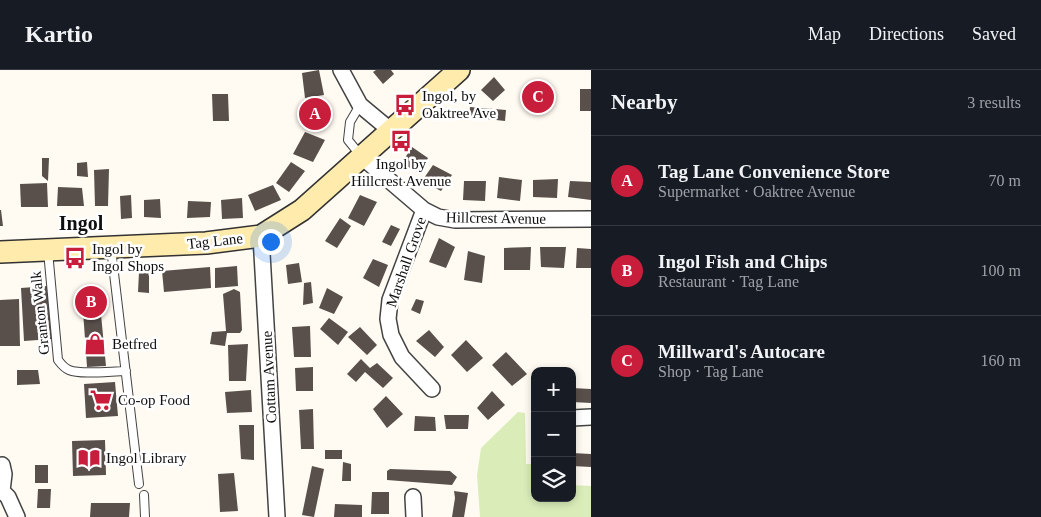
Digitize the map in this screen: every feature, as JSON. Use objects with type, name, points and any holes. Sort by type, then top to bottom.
[{"type":"main road","name":"Tag Lane","points":[[0,252],[206,243],[261,236],[302,210],[459,70]]},
{"type":"street","points":[[341,70],[360,105],[390,130]]},
{"type":"street","name":"Hillcrest Avenue","points":[[362,157],[424,210],[438,217],[455,220],[591,219]]},
{"type":"street","name":"Marshall Grove","points":[[424,210],[390,300],[388,319],[391,335],[402,357],[432,389]]},
{"type":"street","name":"Cottam Avenue","points":[[261,236],[278,517]]},
{"type":"street","points":[[576,418],[591,417]]},
{"type":"street","points":[[2,465],[4,479],[1,491],[13,505],[17,517]]},
{"type":"street","points":[[413,497],[414,517]]},
{"type":"lane","points":[[360,105],[350,122],[348,140],[362,157]]},
{"type":"lane","points":[[111,248],[139,484]]},
{"type":"lane","name":"Granton Walk","points":[[48,251],[58,360],[62,366],[70,371],[126,371]]},
{"type":"lane","points":[[144,495],[145,517]]},
{"type":"green space","points":[[518,412],[525,413],[526,464],[531,464],[531,502],[576,502],[576,485],[591,486],[591,517],[480,517],[477,475],[481,448]]},
{"type":"building","points":[[319,70],[324,95],[305,98],[302,73]]},
{"type":"building","points":[[376,70],[391,70],[394,74],[383,84],[373,72]]},
{"type":"building","points":[[494,77],[505,90],[493,101],[481,90]]},
{"type":"building","points":[[530,85],[550,89],[548,108],[526,105]]},
{"type":"building","points":[[580,89],[591,89],[591,111],[580,111]]},
{"type":"building","points":[[212,94],[228,94],[229,121],[213,121]]},
{"type":"building","points":[[304,100],[328,104],[326,125],[303,124]]},
{"type":"building","points":[[470,107],[506,110],[505,121],[469,117]]},
{"type":"building","points":[[305,132],[325,140],[313,162],[293,154]]},
{"type":"building","points":[[412,147],[428,158],[420,173],[401,164]]},
{"type":"building","points":[[42,158],[49,158],[48,181],[42,176]]},
{"type":"building","points":[[87,162],[88,177],[77,176],[77,163]]},
{"type":"building","points":[[291,162],[305,171],[289,192],[276,183]]},
{"type":"building","points":[[433,165],[452,175],[441,191],[422,181]]},
{"type":"building","points":[[109,169],[108,206],[95,206],[94,170]]},
{"type":"building","points":[[499,177],[522,180],[520,201],[497,198]]},
{"type":"building","points":[[558,179],[557,198],[533,197],[533,180]]},
{"type":"building","points":[[464,181],[486,181],[485,201],[463,200]]},
{"type":"building","points":[[570,181],[591,182],[591,200],[568,197]]},
{"type":"building","points":[[47,183],[48,207],[21,207],[20,184]]},
{"type":"building","points":[[273,185],[281,200],[255,211],[248,195]]},
{"type":"building","points":[[58,187],[82,188],[84,206],[57,206]]},
{"type":"building","points":[[131,195],[132,218],[121,219],[120,196]]},
{"type":"building","points":[[360,195],[377,202],[364,226],[348,218]]},
{"type":"building","points":[[242,198],[243,218],[222,219],[221,200]]},
{"type":"building","points":[[160,199],[161,218],[144,217],[144,200]]},
{"type":"building","points":[[188,201],[211,202],[210,217],[187,218]]},
{"type":"building","points":[[1,210],[3,226],[0,226]]},
{"type":"building","points":[[340,218],[351,226],[337,248],[325,241]]},
{"type":"building","points":[[391,225],[400,229],[391,246],[382,242]]},
{"type":"building","points":[[439,238],[455,247],[446,268],[429,262]]},
{"type":"building","points":[[531,247],[530,270],[504,270],[504,248]]},
{"type":"building","points":[[540,247],[566,247],[564,268],[541,267]]},
{"type":"building","points":[[577,248],[591,249],[591,268],[576,268]]},
{"type":"building","points":[[468,251],[485,256],[482,283],[464,280]]},
{"type":"building","points":[[373,259],[388,265],[379,287],[363,278]]},
{"type":"building","points":[[299,263],[302,282],[288,284],[286,265]]},
{"type":"building","points":[[237,266],[238,286],[215,288],[215,268]]},
{"type":"building","points":[[210,267],[211,288],[164,292],[162,271]]},
{"type":"building","points":[[149,271],[149,293],[138,292],[139,272]]},
{"type":"building","points":[[311,282],[313,303],[303,305],[304,283]]},
{"type":"building","points":[[48,286],[52,339],[24,341],[21,288]]},
{"type":"building","points":[[327,288],[343,297],[334,314],[319,308]]},
{"type":"building","points":[[234,289],[240,292],[242,330],[240,333],[227,333],[225,346],[210,344],[212,332],[226,331],[223,294]]},
{"type":"building","points":[[99,294],[106,366],[87,367],[82,297]]},
{"type":"building","points":[[19,299],[20,346],[0,346],[0,300]]},
{"type":"building","points":[[416,299],[424,301],[420,314],[411,310]]},
{"type":"building","points":[[329,318],[348,332],[338,345],[320,329]]},
{"type":"building","points":[[310,326],[311,357],[294,357],[292,327]]},
{"type":"building","points":[[360,327],[377,345],[367,355],[348,337]]},
{"type":"building","points":[[429,330],[444,347],[435,357],[416,341]]},
{"type":"building","points":[[466,340],[483,358],[467,372],[451,355]]},
{"type":"building","points":[[248,344],[246,381],[229,381],[228,345]]},
{"type":"building","points":[[506,352],[527,374],[512,386],[492,365]]},
{"type":"building","points":[[361,359],[370,368],[377,363],[393,378],[383,388],[365,372],[356,382],[347,374]]},
{"type":"building","points":[[313,367],[313,391],[296,391],[295,368]]},
{"type":"building","points":[[17,370],[38,370],[40,384],[17,385]]},
{"type":"building","name":"Co-op Food","points":[[115,382],[118,416],[86,418],[84,384]]},
{"type":"building","points":[[576,388],[591,389],[591,403],[576,402]]},
{"type":"building","points":[[251,390],[252,412],[227,413],[225,392]]},
{"type":"building","points":[[492,391],[505,405],[488,420],[477,408]]},
{"type":"building","points":[[386,396],[403,414],[387,428],[373,409]]},
{"type":"building","points":[[313,409],[314,449],[301,449],[299,410]]},
{"type":"building","points":[[444,415],[469,415],[468,429],[446,429]]},
{"type":"building","points":[[415,416],[435,417],[436,431],[414,431]]},
{"type":"building","points":[[239,425],[254,425],[254,460],[241,459]]},
{"type":"building","name":"Ingol Library","points":[[105,440],[106,475],[73,476],[72,441]]},
{"type":"building","points":[[325,450],[342,450],[342,459],[325,459]]},
{"type":"building","points":[[576,453],[591,454],[591,467],[576,466]]},
{"type":"building","points":[[343,462],[351,464],[351,481],[342,481]]},
{"type":"building","points":[[35,465],[48,465],[48,483],[35,483]]},
{"type":"building","points":[[312,466],[324,469],[314,517],[302,515]]},
{"type":"building","points":[[390,469],[450,471],[457,477],[452,485],[387,480],[387,471]]},
{"type":"building","points":[[234,473],[238,511],[220,512],[218,474]]},
{"type":"building","points":[[38,489],[51,489],[50,508],[37,508]]},
{"type":"building","points":[[454,491],[468,493],[464,517],[452,517],[455,498]]},
{"type":"building","points":[[372,492],[389,492],[389,514],[371,514]]},
{"type":"building","points":[[91,503],[130,503],[129,517],[90,517]]},
{"type":"building","points":[[335,504],[362,505],[362,517],[334,517]]},
{"type":"place","name":"Millward's Autocare","points":[[538,97]]},
{"type":"place","name":"Ingol, by Oaktree Ave","points":[[405,105]]},
{"type":"place","name":"Tag Lane Convenience Store","points":[[315,114]]},
{"type":"place","name":"Ingol by Hillcrest Avenue","points":[[401,141]]},
{"type":"place","name":"Ingol by Ingol Shops","points":[[75,258]]},
{"type":"place","name":"Ingol Fish and Chips","points":[[91,302]]},
{"type":"place","name":"Betfred","points":[[95,344]]},
{"type":"place","name":"Co-op Food","points":[[101,400]]},
{"type":"place","name":"Ingol Library","points":[[89,458]]},
{"type":"district","name":"Ingol","points":[[81,223]]}]
